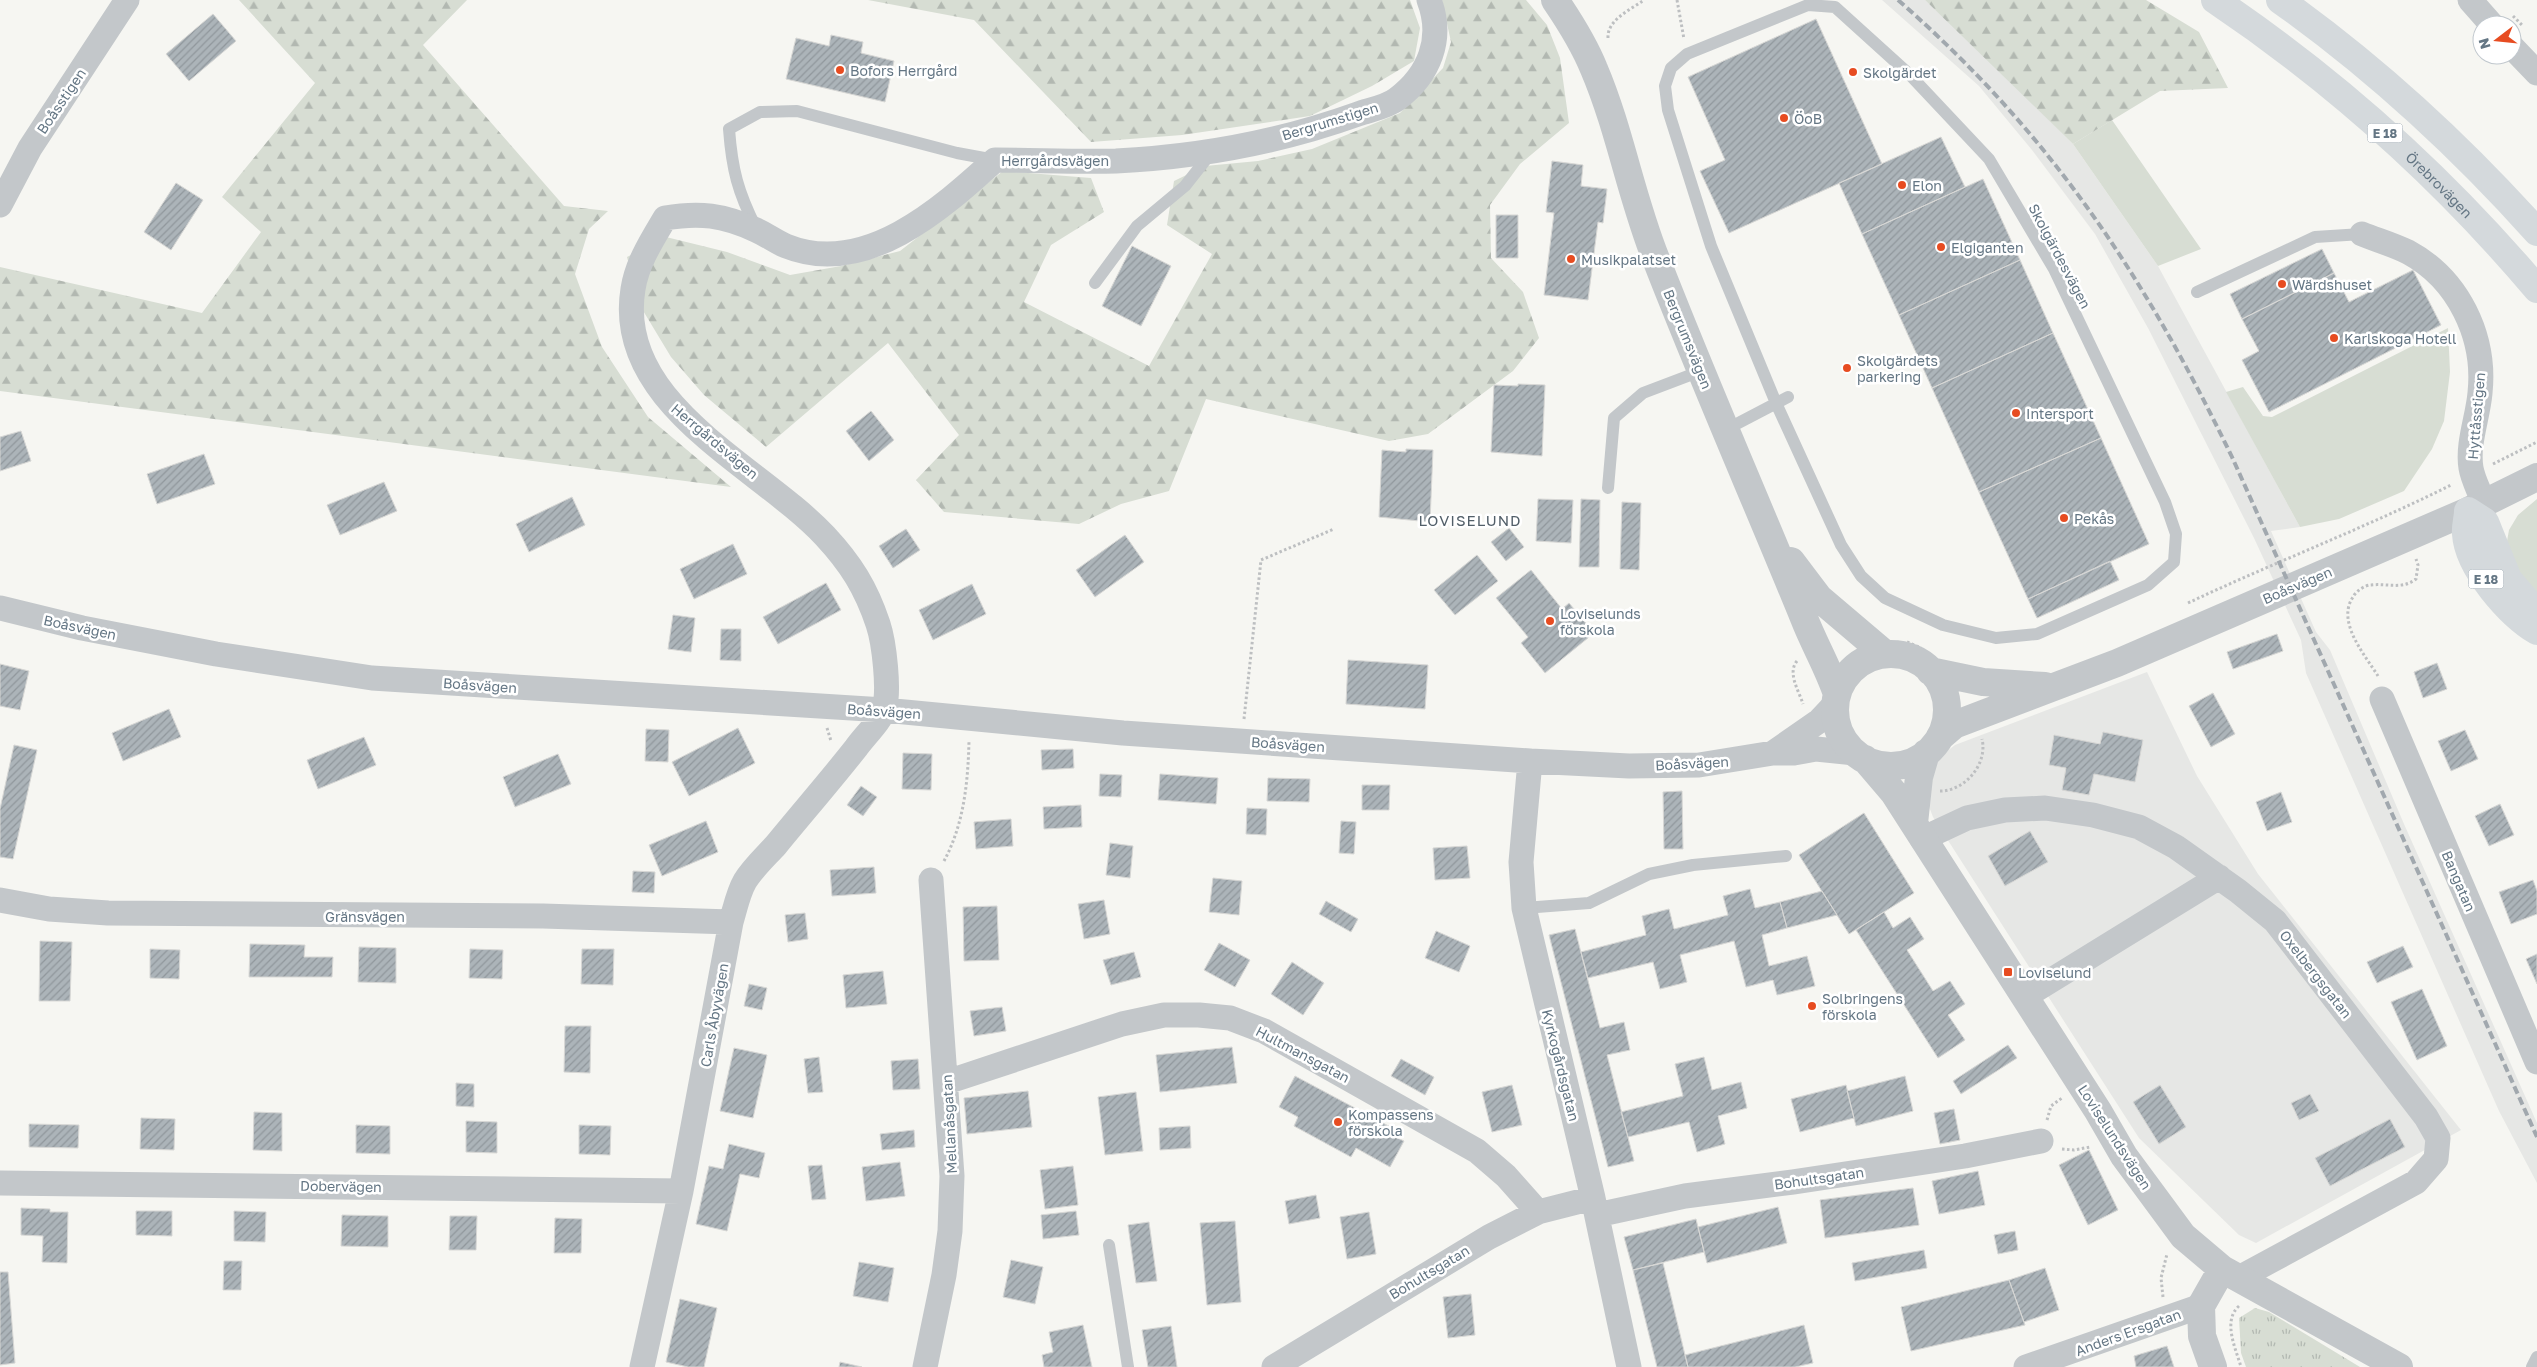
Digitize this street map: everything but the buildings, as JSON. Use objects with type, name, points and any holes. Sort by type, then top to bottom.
[{"type":"highway","name":"Örebrovägen","points":[[2215,0],[2313,72],[2385,134],[2436,181],[2509,256],[2537,288]]},
{"type":"highway","name":"E 18","points":[[2280,0],[2323,32],[2409,104],[2471,162],[2537,232]]},
{"type":"highway","name":"E 18","points":[[2476,507],[2508,579],[2537,613]]},
{"type":"highway","name":"E 18","points":[[2476,507],[2466,535],[2472,555],[2484,576],[2514,614],[2537,631]]},
{"type":"street","name":"Boåsstigen","points":[[0,206],[30,148],[127,0]]},
{"type":"street","name":"Bergrumstigen","points":[[1211,153],[1326,126],[1396,100],[1424,72],[1433,52],[1436,31],[1428,0]]},
{"type":"street","name":"Bergrumsvägen","points":[[1555,0],[1577,34],[1594,70],[1655,256],[1725,430],[1772,536],[1805,620],[1829,669],[1836,699]]},
{"type":"street","points":[[2470,0],[2495,15]]},
{"type":"street","points":[[2522,44],[2537,73]]},
{"type":"street","name":"Herrgårdsvägen","points":[[884,710],[886,674],[882,638],[868,594],[855,573],[824,535],[798,511],[684,418],[657,388],[648,373],[636,347],[631,317],[633,288],[642,257],[665,218],[693,213],[725,218],[757,230],[787,247],[818,254],[846,252],[877,244],[900,234],[930,216],[995,160],[1116,161],[1211,153]]},
{"type":"street","name":"Hyttåsstigen","points":[[2362,234],[2408,252],[2440,274],[2453,289],[2465,310],[2475,337],[2480,363],[2481,392],[2471,446],[2476,507]]},
{"type":"street","name":"Boåsvägen","points":[[1933,745],[1954,724],[2117,663],[2407,538],[2537,477]]},
{"type":"street","name":"Bergrumsvägen","points":[[1772,536],[1819,598],[1893,647]]},
{"type":"street","name":"Boåsvägen","points":[[0,608],[82,628],[216,654],[372,678],[884,710],[1123,732],[1530,761],[1629,766],[1698,765],[1773,753],[1794,753],[1816,749],[1860,756]]},
{"type":"street","points":[[1918,831],[1919,777],[1946,716],[1945,698],[1940,684],[1927,660],[1907,657],[1893,647],[1855,667],[1842,684],[1836,699],[1839,730],[1848,745],[1860,756],[1875,764],[1896,766],[1907,764],[1933,745]]},
{"type":"street","name":"Boåsvägen","points":[[1927,660],[1983,682],[2054,686]]},
{"type":"street","name":"Boåsvägen","points":[[1773,753],[1819,721],[1836,699]]},
{"type":"street","name":"Bangatan","points":[[2382,699],[2537,1062]]},
{"type":"street","name":"Carls Åbyvägen","points":[[642,1367],[681,1191],[731,922],[745,882],[846,761],[884,710]]},
{"type":"street","name":"Loviselundsvägen","points":[[1860,756],[1894,793],[2098,1111],[2124,1156],[2183,1236],[2231,1273],[2398,1367]]},
{"type":"street","name":"Kyrkogårdsgatan","points":[[1530,761],[1521,862],[1524,908],[1595,1206],[1629,1367]]},
{"type":"street","name":"Oxelbergsgatan","points":[[1918,831],[2005,810],[2045,808],[2093,815],[2139,827],[2176,846],[2219,877],[2274,921],[2426,1117],[2438,1138],[2436,1160],[2416,1182],[2231,1273]]},
{"type":"street","points":[[2024,997],[2219,877]]},
{"type":"street","name":"Mellanåsgatan","points":[[924,1367],[944,1276],[950,1232],[952,1176],[947,1082],[931,880]]},
{"type":"street","name":"Gränsvägen","points":[[0,900],[49,909],[108,913],[543,916],[731,922]]},
{"type":"street","name":"Hultmansgatan","points":[[947,1082],[1122,1024],[1164,1015],[1199,1015],[1230,1018],[1264,1031],[1477,1151],[1506,1176],[1538,1212]]},
{"type":"street","name":"Bohultsgatan","points":[[1274,1367],[1489,1237],[1538,1212],[1685,1196],[1946,1159],[2041,1141]]},
{"type":"street","name":"Dobervägen","points":[[0,1183],[681,1191]]},
{"type":"street","points":[[2212,1367],[2202,1336],[2201,1306],[2231,1273]]},
{"type":"street","name":"Anders Ersgatan","points":[[2026,1367],[2201,1306]]},
{"type":"lane","name":"Skolgärdesvägen","points":[[1808,5],[1835,7],[1909,74],[1989,159],[2054,270],[2165,502],[2176,534],[2174,562],[2148,585],[2037,634],[1996,638],[1943,624],[1885,598],[1861,576],[1841,545],[1776,403],[1711,246],[1668,110],[1665,86],[1671,68],[1687,54],[1808,5]]},
{"type":"lane","points":[[757,230],[742,200],[732,167],[729,129],[760,112],[797,111],[957,153],[995,160]]},
{"type":"lane","points":[[1095,283],[1137,226],[1185,186],[1211,153]]},
{"type":"lane","points":[[2197,292],[2315,237],[2362,234]]},
{"type":"lane","points":[[1608,488],[1614,418],[1643,393],[1701,371]]},
{"type":"lane","points":[[1725,430],[1788,397]]},
{"type":"lane","points":[[1524,908],[1590,903],[1649,874],[1684,867],[1786,856]]},
{"type":"lane","points":[[1110,1245],[1128,1367]]},
{"type":"lane","points":[[2532,1367],[2537,1357]]},
{"type":"path","points":[[1609,46],[1608,30],[1613,23],[1644,0]]},
{"type":"path","points":[[1677,0],[1687,54]]},
{"type":"path","points":[[2181,607],[2233,582],[2395,513],[2537,442]]},
{"type":"path","points":[[2382,699],[2383,690],[2380,679],[2353,636],[2347,612],[2348,604],[2355,593],[2370,585],[2403,585],[2416,579],[2418,565],[2395,513]]},
{"type":"path","points":[[1244,722],[1261,560],[1334,529]]},
{"type":"path","points":[[1893,647],[1927,660]]},
{"type":"path","points":[[931,880],[947,856],[965,799],[970,718]]},
{"type":"path","points":[[1932,790],[1953,790],[1977,770],[1984,752],[1981,735]]},
{"type":"path","points":[[2066,1095],[2051,1106],[2041,1141],[2068,1151],[2097,1145]]},
{"type":"path","points":[[2168,1251],[2163,1262],[2161,1278],[2169,1317]]},
{"type":"path","points":[[2235,1309],[2231,1319],[2230,1330],[2241,1367]]},
{"type":"shaded area","points":[[1882,0],[1925,0],[1952,24],[2073,144],[2158,266],[2300,527],[2271,531],[2316,632],[2330,650],[2404,824],[2537,1123],[2537,1183],[2499,1111],[2306,673],[2301,640],[2254,538],[2148,328],[2095,234],[2032,150],[1979,86]]},
{"type":"shaded area","points":[[2147,672],[2197,776],[2258,874],[2461,1130],[2256,1243],[2239,1235],[2139,1138],[1933,817],[1928,804],[1930,774],[1941,756],[1955,745]]},
{"type":"green space","points":[[239,0],[467,0],[423,45],[564,206],[608,211],[589,229],[575,274],[602,347],[648,417],[731,487],[0,391],[0,267],[202,313],[261,232],[222,197],[315,83]]},
{"type":"green space","points":[[868,0],[1410,0],[1420,28],[1414,61],[1372,86],[1310,116],[1182,135],[1091,142],[974,20]]},
{"type":"green space","points":[[1442,0],[1526,0],[1547,25],[1560,58],[1569,123],[1520,164],[1490,205],[1491,258],[1523,292],[1539,338],[1513,371],[1428,434],[1389,441],[1206,399],[1169,491],[1121,504],[1079,524],[944,512],[916,480],[959,435],[888,343],[766,447],[704,395],[671,357],[639,304],[627,257],[666,237],[727,252],[790,275],[841,266],[900,251],[1003,171],[1091,178],[1104,212],[1051,245],[1024,302],[1149,366],[1212,254],[1167,225],[1174,181],[1205,166],[1258,161],[1312,149],[1400,113],[1443,68],[1451,42]]},
{"type":"green space","points":[[1925,0],[2146,0],[2199,32],[2228,88],[2160,91],[2073,144]]},
{"type":"green space","points":[[2112,120],[2201,249],[2158,266],[2073,144]]},
{"type":"green space","points":[[2448,328],[2450,372],[2444,421],[2432,449],[2404,491],[2339,519],[2300,527],[2226,392],[2243,387],[2263,416],[2272,417]]},
{"type":"green space","points":[[2537,499],[2537,600],[2525,589],[2507,541],[2509,530],[2518,515]]},
{"type":"green space","points":[[2255,1308],[2269,1312],[2360,1367],[2246,1367],[2241,1353],[2239,1318]]},
{"type":"railway","points":[[1898,0],[1953,51],[2002,102],[2048,155],[2089,210],[2128,268],[2164,328],[2199,391],[2232,457],[2537,1137]]},
{"type":"place","name":"Bofors Herrgård","points":[[840,70]]},
{"type":"place","name":"Skolgärdet","points":[[1853,72]]},
{"type":"place","name":"ÖoB","points":[[1784,118]]},
{"type":"place","name":"Elon","points":[[1902,185]]},
{"type":"place","name":"Elgiganten","points":[[1941,247]]},
{"type":"place","name":"Musikpalatset","points":[[1571,259]]},
{"type":"place","name":"Wärdshuset","points":[[2282,284]]},
{"type":"place","name":"Karlskoga Hotell","points":[[2334,338]]},
{"type":"place","name":"Skolgärdets parkering","points":[[1847,368]]},
{"type":"place","name":"Intersport","points":[[2016,413]]},
{"type":"place","name":"Pekås","points":[[2064,518]]},
{"type":"place","name":"Loviselunds förskola","points":[[1550,621]]},
{"type":"place","name":"Loviselund","points":[[2008,972]]},
{"type":"place","name":"Solbringens förskola","points":[[1812,1006]]},
{"type":"place","name":"Kompassens förskola","points":[[1338,1122]]},
{"type":"district","name":"LOVISELUND","points":[[1470,520]]}]
